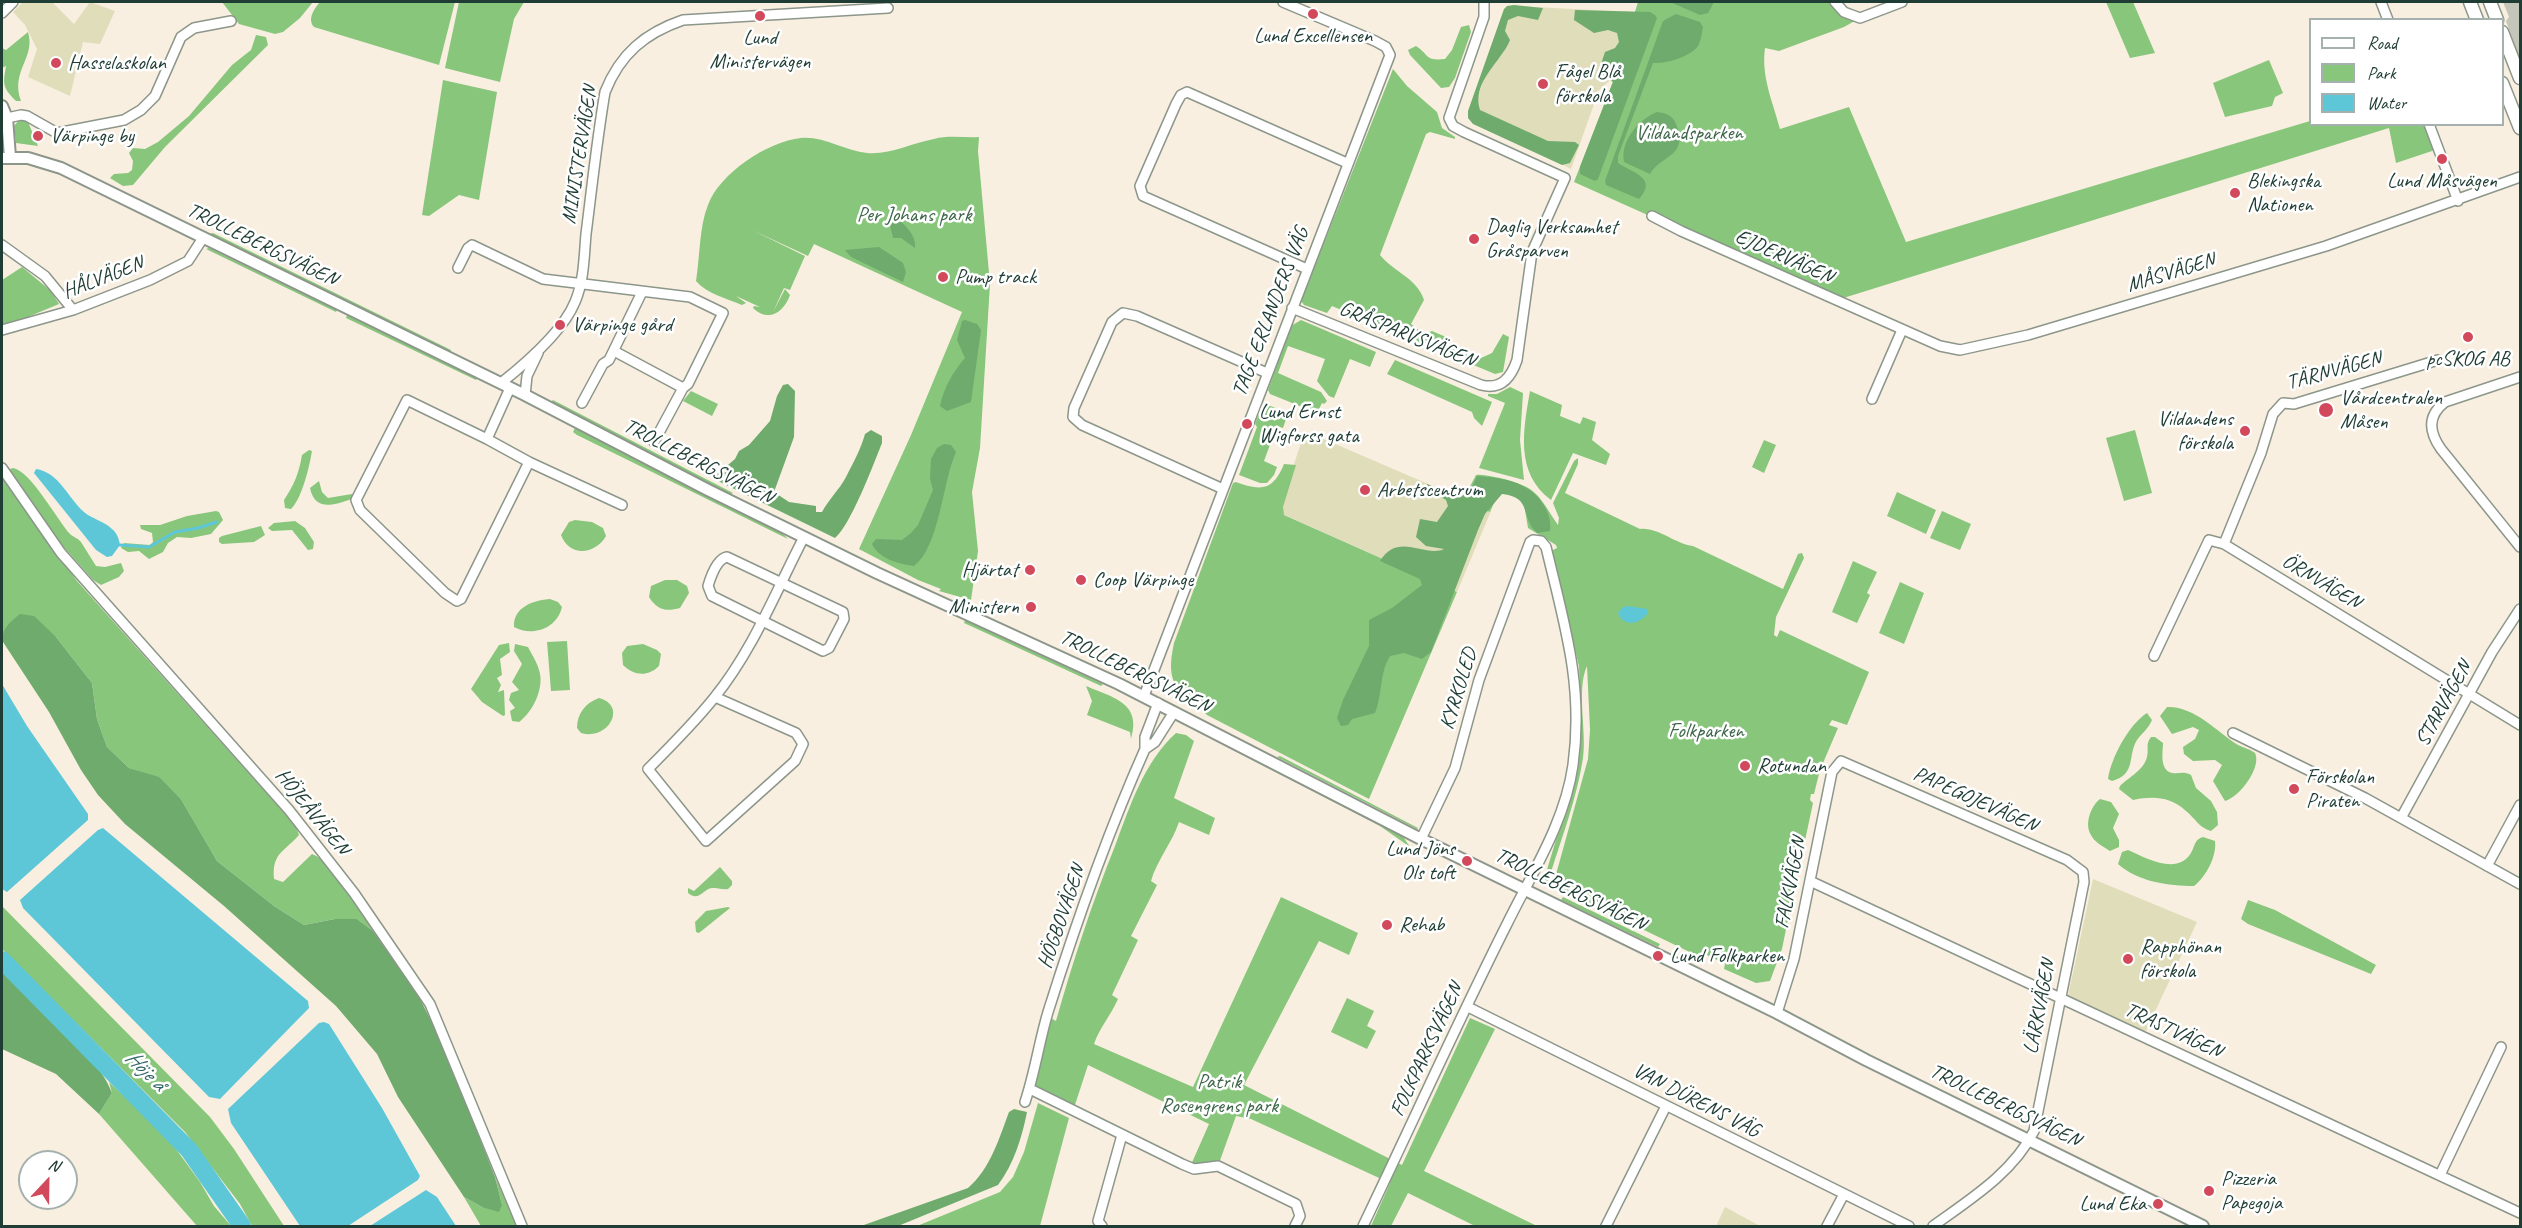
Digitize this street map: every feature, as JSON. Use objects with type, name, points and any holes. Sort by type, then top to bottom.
[{"type":"main road","points":[[2470,2],[2476,18]]},
{"type":"main road","points":[[2490,2],[2497,18]]},
{"type":"main road","points":[[2504,37],[2520,78]]},
{"type":"main road","points":[[2504,88],[2520,128]]},
{"type":"street","points":[[2,13],[13,2]]},
{"type":"street","name":"TAGE ERLANDERS VÄG","points":[[1144,696],[1390,55],[1388,50],[1376,40],[1283,2]]},
{"type":"street","name":"GRÅSPARVSVÄGEN","points":[[1292,308],[1481,385],[1493,387],[1508,379],[1517,360],[1532,252],[1565,178],[1464,132],[1453,126],[1449,118],[1484,17],[1484,2]]},
{"type":"street","points":[[1836,2],[1844,12],[1860,18],[1902,2]]},
{"type":"street","points":[[2380,2],[2387,18]]},
{"type":"street","name":"MINISTERVÄGEN","points":[[506,386],[571,311],[581,284],[605,92],[618,65],[636,43],[665,26],[683,20],[888,8]]},
{"type":"street","points":[[7,118],[27,116],[57,133],[124,120],[141,110],[155,96],[181,37],[187,31],[231,21]]},
{"type":"street","points":[[1306,269],[1143,196],[1140,186],[1176,104],[1181,94],[1187,92],[1347,163]]},
{"type":"street","points":[[2,106],[7,118],[6,158]]},
{"type":"street","points":[[2429,126],[2458,201]]},
{"type":"street","name":"TROLLEBERGSVÄGEN","points":[[6,158],[28,158],[46,162],[203,238],[525,395],[804,537],[1144,696],[1421,839],[1777,1013],[1866,1060],[2203,1227]]},
{"type":"street","name":"MÅSVÄGEN","points":[[1902,330],[1940,346],[1960,350],[1982,347],[2326,246],[2458,201],[2520,177]]},
{"type":"street","name":"EJDERVÄGEN","points":[[1652,216],[1902,330]]},
{"type":"street","name":"HÅLVÄGEN","points":[[2,330],[73,310],[150,280],[188,261],[203,238]]},
{"type":"street","points":[[2,245],[45,276],[73,310]]},
{"type":"street","points":[[458,268],[468,248],[472,245],[543,279],[690,297],[723,312],[688,384],[683,388],[654,442]]},
{"type":"street","points":[[582,403],[603,364],[609,360],[614,351],[642,292]]},
{"type":"street","points":[[1223,489],[1082,425],[1073,417],[1074,408],[1112,322],[1123,313],[1137,316],[1267,373]]},
{"type":"street","points":[[1872,399],[1902,330]]},
{"type":"street","name":"MINISTERVÄGEN","points":[[525,395],[527,376],[542,345]]},
{"type":"street","points":[[614,351],[683,388]]},
{"type":"street","name":"TÄRNVÄGEN","points":[[2224,544],[2261,453],[2272,414],[2283,404],[2294,404],[2438,360]]},
{"type":"street","points":[[2520,377],[2445,402],[2436,411],[2431,425],[2433,435],[2441,449],[2520,547]]},
{"type":"street","points":[[487,439],[506,386]]},
{"type":"street","points":[[529,462],[461,599],[457,601],[360,510],[356,500],[407,400],[622,506]]},
{"type":"street","name":"HÖJEÅVÄGEN","points":[[2,468],[61,553],[289,810],[354,893],[412,975],[430,1004],[522,1227]]},
{"type":"street","points":[[715,697],[796,733],[803,744],[795,761],[706,841],[648,769],[715,697],[762,622],[804,537]]},
{"type":"street","name":"FOLKPARKSVÄGEN","points":[[1363,1227],[1539,863],[1566,795],[1573,768],[1576,727],[1572,655],[1546,547],[1541,541],[1536,540],[1530,542],[1528,546]]},
{"type":"street","points":[[2154,656],[2209,540],[2224,544]]},
{"type":"street","name":"ÖRNVÄGEN","points":[[2224,544],[2520,725]]},
{"type":"street","name":"KYRKOLED","points":[[1421,839],[1455,768],[1479,680],[1528,546]]},
{"type":"street","points":[[727,557],[844,614],[831,646],[823,651],[762,622],[712,596],[708,586],[709,580],[720,560],[727,557]]},
{"type":"street","name":"STARVÄGEN","points":[[2401,818],[2492,652],[2520,609]]},
{"type":"street","name":"HÖGBOVÄGEN","points":[[1025,1101],[1030,1089],[1047,1016],[1082,910],[1124,797],[1145,749],[1145,737],[1158,703]]},
{"type":"street","name":"HÖGBOVÄGEN","points":[[1145,749],[1155,742],[1174,712]]},
{"type":"street","points":[[2233,733],[2336,783],[2520,884]]},
{"type":"street","name":"FALKVÄGEN","points":[[1777,1013],[1794,959],[1832,772],[1841,761]]},
{"type":"street","name":"PAPEGOJEVÄGEN","points":[[1841,761],[2067,860],[2083,872],[2084,882]]},
{"type":"street","points":[[2487,866],[2520,805]]},
{"type":"street","name":"TRASTVÄGEN","points":[[1810,881],[2520,1213]]},
{"type":"street","name":"LÄRKVÄGEN","points":[[2030,1140],[2034,1131],[2084,882]]},
{"type":"street","name":"VAN DÜRENS VÄG","points":[[1468,1007],[1909,1227]]},
{"type":"street","points":[[2440,1175],[2501,1047]]},
{"type":"street","points":[[1030,1089],[1194,1169],[1218,1166],[1296,1204],[1300,1216],[1295,1227]]},
{"type":"street","points":[[1606,1227],[1666,1106]]},
{"type":"street","points":[[1102,1227],[1098,1221],[1122,1135]]},
{"type":"street","points":[[1933,1227],[1996,1180],[2030,1140]]},
{"type":"street","points":[[1827,1227],[1844,1194]]},
{"type":"shaded area","name":"Hasselaskolan","points":[[23,2],[52,2],[74,24],[90,2],[115,11],[100,44],[83,42],[70,96],[28,77],[37,49],[25,25],[13,12]]},
{"type":"shaded area","points":[[2503,2],[2520,2],[2520,60],[2506,21],[2509,17]]},
{"type":"shaded area","name":"Fågel Blå förskola","points":[[1514,6],[1634,12],[1614,77],[1599,90],[1571,169],[1471,119],[1505,12]]},
{"type":"shaded area","points":[[1305,431],[1491,511],[1457,592],[1278,512]]},
{"type":"shaded area","name":"Rapphönan förskola","points":[[2093,879],[2197,922],[2145,1033],[2068,996]]},
{"type":"shaded area","points":[[1725,1207],[1760,1226],[1716,1226]]},
{"type":"green space","points":[[222,2],[313,2],[300,18],[283,32],[275,34],[239,24]]},
{"type":"green space","points":[[320,2],[455,2],[439,65],[314,27],[311,17]]},
{"type":"green space","points":[[459,2],[524,2],[514,19],[500,82],[445,68]]},
{"type":"green space","name":"Vildandsparken","points":[[1638,2],[1835,2],[1860,18],[1844,27],[1779,51],[1765,48],[1766,79],[1771,99],[1780,129],[1849,107],[1906,242],[2309,121],[2309,126],[2429,126],[2438,149],[2396,163],[2389,128],[1837,300],[1574,182],[1614,79]]},
{"type":"green space","points":[[1670,2],[1714,2],[1708,13],[1700,15]]},
{"type":"green space","points":[[2106,2],[2133,2],[2155,53],[2130,58]]},
{"type":"green space","points":[[1514,5],[1543,8],[1538,20],[1518,16],[1508,20],[1505,31],[1510,40],[1483,81],[1478,100],[1480,110],[1548,141],[1575,142],[1579,145],[1570,163],[1562,165],[1473,124],[1468,118],[1468,111],[1504,9]]},
{"type":"green space","points":[[1575,10],[1650,12],[1657,18],[1598,179],[1595,181],[1580,174],[1580,167],[1613,82],[1601,74],[1600,67],[1605,52],[1615,48],[1619,42],[1617,33],[1608,30],[1594,33],[1574,20]]},
{"type":"green space","points":[[1676,14],[1700,22],[1703,27],[1702,34],[1698,46],[1689,53],[1670,61],[1653,63],[1618,156],[1618,163],[1645,181],[1644,192],[1639,199],[1606,185],[1605,181],[1663,21]]},
{"type":"green space","points":[[1469,25],[1471,32],[1455,78],[1449,87],[1441,88],[1408,50],[1416,46],[1430,58],[1445,59],[1452,50],[1461,27]]},
{"type":"green space","points":[[28,32],[29,50],[20,73],[18,90],[21,101],[16,101],[5,85],[6,66],[2,68],[2,48],[6,50]]},
{"type":"green space","points":[[256,35],[266,37],[268,45],[165,147],[133,185],[123,186],[110,178],[114,174],[128,173],[132,170],[133,161],[129,153],[133,148],[145,149],[158,142],[189,116],[232,65],[251,50]]},
{"type":"green space","points":[[2269,60],[2283,93],[2275,97],[2272,106],[2225,117],[2213,83]]},
{"type":"green space","points":[[1393,69],[1407,86],[1437,112],[1442,128],[1455,139],[1430,132],[1426,134],[1380,255],[1421,292],[1424,300],[1411,324],[1424,334],[1432,331],[1446,337],[1446,345],[1481,358],[1492,353],[1503,334],[1509,337],[1503,372],[1495,374],[1332,306],[1327,313],[1304,305],[1301,301]]},
{"type":"green space","points":[[443,80],[497,92],[479,200],[459,195],[429,216],[422,215]]},
{"type":"green space","points":[[1657,112],[1673,118],[1679,135],[1679,143],[1677,149],[1650,174],[1624,162],[1624,154],[1632,132],[1650,115]]},
{"type":"green space","points":[[19,120],[28,122],[38,146],[16,143],[14,126]]},
{"type":"green space","name":"Per Johans park","points":[[979,137],[978,151],[990,284],[980,448],[972,492],[978,551],[971,600],[939,591],[941,589],[918,580],[859,549],[911,435],[962,312],[814,244],[808,256],[752,230],[805,256],[790,290],[784,288],[773,312],[785,289],[790,295],[780,311],[765,315],[753,308],[754,306],[760,307],[736,296],[746,303],[742,305],[717,295],[696,281],[701,232],[708,205],[723,182],[746,161],[760,152],[788,140],[801,138],[818,139],[859,152],[876,153],[893,151],[939,138]]},
{"type":"green space","points":[[890,215],[908,228],[914,238],[915,248],[901,238],[893,238]]},
{"type":"green space","points":[[213,233],[451,350],[450,353],[211,237],[209,234]]},
{"type":"green space","points":[[879,247],[903,263],[906,272],[903,282],[851,257],[845,250]]},
{"type":"green space","points":[[209,248],[337,310],[336,312],[206,249]]},
{"type":"green space","points":[[22,267],[51,291],[59,304],[2,325],[2,280]]},
{"type":"green space","points":[[347,315],[477,378],[476,380],[346,318]]},
{"type":"green space","points":[[1301,320],[1376,352],[1370,367],[1350,359],[1334,398],[1329,396],[1317,381],[1325,359],[1288,346],[1278,373],[1321,392],[1327,401],[1322,403],[1317,413],[1270,394],[1268,390],[1291,326]]},
{"type":"green space","points":[[962,321],[977,324],[981,330],[971,402],[947,411],[940,406],[949,380],[965,358],[957,340]]},
{"type":"green space","points":[[1395,360],[1492,402],[1482,426],[1474,418],[1472,412],[1387,374]]},
{"type":"green space","points":[[788,384],[795,391],[794,437],[774,492],[789,502],[816,506],[816,512],[822,512],[846,477],[865,434],[871,430],[882,436],[882,443],[861,494],[848,521],[835,538],[720,482],[715,476],[735,459],[739,451],[749,445],[770,421],[777,396],[783,385]]},
{"type":"green space","points":[[1510,387],[1523,393],[1520,440],[1524,480],[1479,468],[1505,403],[1488,394],[1497,394]]},
{"type":"green space","points":[[691,391],[718,404],[712,416],[683,401]]},
{"type":"green space","points":[[1530,391],[1562,405],[1560,416],[1580,424],[1583,417],[1596,422],[1592,440],[1610,454],[1606,465],[1573,453],[1551,500],[1539,489],[1532,477],[1524,450],[1525,421]]},
{"type":"green space","points":[[553,400],[733,493],[729,495],[550,403]]},
{"type":"green space","points":[[1268,405],[1288,413],[1283,428],[1277,426],[1264,461],[1277,467],[1274,475],[1267,483],[1260,483],[1239,475],[1257,427],[1255,424],[1262,406]]},
{"type":"green space","points":[[575,428],[781,532],[788,539],[577,435],[573,432]]},
{"type":"green space","points":[[2135,430],[2152,493],[2124,501],[2106,438]]},
{"type":"green space","points":[[1764,440],[1776,445],[1764,473],[1752,467]]},
{"type":"green space","points":[[944,444],[951,445],[956,452],[930,544],[923,557],[914,566],[890,560],[879,553],[872,544],[876,539],[902,540],[918,525],[933,490],[930,479],[931,459],[937,448]]},
{"type":"green space","points":[[309,450],[312,451],[302,490],[291,509],[285,508],[284,500],[296,479],[302,455]]},
{"type":"green space","name":"Folkparken","points":[[1578,458],[1578,464],[1565,493],[1640,529],[1647,529],[1693,546],[1783,589],[1798,554],[1802,553],[1804,558],[1776,617],[1774,635],[1777,637],[1780,630],[1869,672],[1847,725],[1832,720],[1829,725],[1838,728],[1823,763],[1817,763],[1816,768],[1820,770],[1814,794],[1811,794],[1810,800],[1813,803],[1798,872],[1794,876],[1796,880],[1782,949],[1770,981],[1756,983],[1724,969],[1725,964],[1703,953],[1700,957],[1559,889],[1555,878],[1588,759],[1590,730],[1587,666],[1582,687],[1584,747],[1577,788],[1550,875],[1547,883],[1543,883],[1577,770],[1581,719],[1579,666],[1551,551],[1557,548],[1556,545],[1528,528],[1523,498],[1500,489],[1490,512],[1463,500],[1476,475],[1500,478],[1530,489],[1546,506],[1558,525],[1559,518],[1553,503],[1574,461]]},
{"type":"green space","points":[[1284,464],[1296,465],[1283,507],[1284,515],[1457,592],[1369,799],[1207,715],[1181,692],[1172,677],[1174,643],[1233,483],[1252,487],[1271,484]]},
{"type":"green space","points":[[10,469],[20,471],[35,486],[70,534],[81,542],[96,566],[105,567],[121,563],[124,571],[119,577],[101,585],[93,580],[35,512],[16,483]]},
{"type":"green space","points":[[1477,476],[1507,480],[1535,494],[1547,511],[1550,531],[1537,533],[1518,499],[1502,494],[1485,514],[1431,652],[1422,659],[1404,653],[1390,656],[1384,670],[1375,713],[1352,719],[1348,725],[1341,726],[1337,718],[1343,700],[1369,646],[1369,620],[1392,608],[1422,585],[1420,579],[1380,561],[1387,552],[1403,546],[1437,551],[1444,549],[1426,546],[1416,537],[1420,519],[1437,522],[1448,506],[1446,500],[1426,488],[1427,484],[1461,497],[1472,487]]},
{"type":"green space","points":[[2,477],[77,581],[296,826],[299,835],[277,858],[274,879],[283,882],[312,854],[329,865],[351,893],[373,931],[357,919],[335,919],[304,925],[274,906],[217,861],[181,799],[159,778],[129,768],[107,747],[97,719],[92,683],[56,637],[2,634]]},
{"type":"green space","points":[[319,481],[322,492],[328,498],[352,494],[352,499],[339,503],[321,504],[316,501],[310,488]]},
{"type":"green space","points":[[1897,492],[1936,510],[1926,534],[1887,516]]},
{"type":"green space","points":[[216,511],[223,520],[211,534],[191,538],[177,537],[168,543],[163,552],[149,559],[139,551],[128,552],[121,548],[124,543],[150,545],[153,542],[152,533],[141,529],[140,525],[160,525],[187,516]]},
{"type":"green space","points":[[1942,511],[1971,524],[1960,550],[1930,538]]},
{"type":"green space","points":[[575,520],[592,522],[603,528],[606,536],[589,550],[582,551],[570,547],[561,535],[569,522]]},
{"type":"green space","points":[[295,521],[305,528],[314,542],[313,549],[308,550],[292,530],[272,531],[268,528],[274,523]]},
{"type":"green space","points":[[261,526],[265,535],[254,542],[222,544],[219,542],[222,536]]},
{"type":"green space","points":[[1853,561],[1877,572],[1867,593],[1870,595],[1857,623],[1832,612]]},
{"type":"green space","points":[[665,580],[677,580],[687,586],[689,593],[680,608],[662,609],[655,605],[649,597],[651,586]]},
{"type":"green space","points":[[1900,582],[1924,593],[1904,644],[1879,633]]},
{"type":"green space","points":[[550,599],[558,602],[562,607],[555,621],[549,626],[536,631],[514,627],[517,614],[526,606]]},
{"type":"green space","points":[[20,614],[34,616],[56,637],[92,683],[97,719],[107,747],[129,768],[159,777],[181,799],[217,861],[274,906],[304,925],[335,919],[357,919],[373,931],[418,995],[440,1038],[495,1177],[502,1205],[499,1212],[482,1207],[464,1197],[398,1097],[377,1054],[336,1006],[224,906],[125,824],[98,795],[81,770],[49,712],[3,642],[5,630]]},
{"type":"green space","points":[[965,620],[1103,684],[1101,686],[964,623]]},
{"type":"green space","points":[[567,641],[570,690],[551,691],[547,642]]},
{"type":"green space","points":[[509,643],[510,652],[500,659],[502,675],[497,678],[501,685],[498,692],[504,690],[505,715],[503,716],[482,702],[471,689],[499,645]]},
{"type":"green space","points":[[515,644],[528,647],[537,664],[540,677],[539,691],[533,706],[519,722],[512,721],[510,711],[515,708],[509,700],[511,693],[519,690],[512,682],[522,664],[514,651]]},
{"type":"green space","points":[[643,644],[661,654],[659,666],[655,670],[641,674],[623,665],[622,653],[627,646]]},
{"type":"green space","points":[[1086,686],[1123,703],[1129,710],[1133,717],[1131,739],[1130,732],[1087,715],[1092,701]]},
{"type":"green space","points":[[599,698],[608,702],[612,708],[611,721],[599,732],[581,733],[577,728],[580,714],[586,706]]},
{"type":"green space","points":[[2167,707],[2196,715],[2238,745],[2255,753],[2253,773],[2237,794],[2225,801],[2213,781],[2222,765],[2215,760],[2193,761],[2184,754],[2183,747],[2195,739],[2199,730],[2193,727],[2172,734],[2160,716]]},
{"type":"green space","points":[[2147,713],[2152,720],[2134,746],[2128,769],[2120,778],[2112,781],[2108,779],[2122,742],[2140,718]]},
{"type":"green space","name":"Patrik Rosengrens park","points":[[1176,733],[1186,735],[1194,741],[1174,798],[1215,818],[1209,835],[1179,822],[1151,881],[1157,885],[1131,936],[1138,940],[1112,995],[1118,999],[1094,1044],[1193,1087],[1281,897],[1358,933],[1349,955],[1319,941],[1244,1085],[1402,1165],[1470,1018],[1495,1029],[1424,1171],[1537,1226],[1475,1226],[1408,1193],[1391,1226],[1371,1226],[1390,1183],[1251,1119],[1236,1116],[1218,1166],[1190,1167],[1209,1124],[1088,1065],[1073,1111],[1030,1089],[1047,1016],[1056,1021],[1076,954],[1132,800],[1155,757]]},
{"type":"green space","points":[[1200,733],[1402,835],[1410,847],[1380,826]]},
{"type":"green space","points":[[2151,737],[2163,743],[2165,768],[2172,773],[2191,775],[2196,788],[2211,801],[2217,812],[2218,825],[2211,831],[2203,828],[2174,802],[2161,798],[2133,800],[2119,789],[2140,770],[2145,762]]},
{"type":"green space","points":[[1280,756],[1418,828],[1277,757]]},
{"type":"green space","points":[[2100,799],[2111,802],[2119,814],[2113,828],[2119,840],[2119,847],[2110,851],[2092,838],[2088,826],[2094,806]]},
{"type":"green space","points":[[2203,837],[2215,841],[2214,853],[2206,872],[2194,886],[2154,882],[2135,875],[2118,864],[2122,852],[2128,850],[2153,861],[2179,863],[2186,859],[2197,841]]},
{"type":"green space","points":[[720,867],[732,881],[728,889],[710,888],[699,896],[692,896],[688,893],[688,888],[694,891]]},
{"type":"green space","points":[[1563,897],[1660,944],[1658,947],[1561,900]]},
{"type":"green space","points":[[2248,900],[2275,910],[2376,965],[2371,974],[2248,924],[2241,919]]},
{"type":"green space","points":[[2,906],[210,1117],[234,1149],[284,1226],[252,1226],[240,1204],[185,1132],[2,949]]},
{"type":"green space","points":[[730,908],[699,933],[696,932],[695,922],[706,911]]},
{"type":"green space","points":[[2,968],[80,1046],[105,1079],[112,1093],[99,1114],[56,1074],[2,1049]]},
{"type":"green space","points":[[1347,998],[1374,1011],[1367,1026],[1376,1031],[1367,1049],[1331,1032]]},
{"type":"green space","points":[[109,1082],[168,1138],[200,1182],[214,1206],[231,1226],[197,1226],[99,1114],[112,1093]]},
{"type":"green space","points":[[1038,1103],[1069,1118],[1040,1226],[917,1226],[1000,1192],[1013,1177],[1024,1152]]},
{"type":"green space","points":[[1014,1109],[1027,1112],[1023,1131],[1009,1168],[998,1185],[898,1226],[861,1226],[968,1188],[988,1163],[1009,1112]]},
{"type":"green space","points":[[495,1177],[517,1226],[481,1226],[464,1197],[482,1207],[502,1205]]},
{"type":"water","points":[[36,469],[51,475],[84,512],[114,531],[120,545],[112,556],[107,557],[96,550],[34,473]]},
{"type":"water","points":[[1627,606],[1647,609],[1648,613],[1637,622],[1624,621],[1618,613]]},
{"type":"water","points":[[2,684],[27,726],[88,814],[88,820],[7,892],[2,889]]},
{"type":"water","points":[[103,828],[308,1001],[309,1008],[220,1099],[209,1097],[23,908],[20,900]]},
{"type":"water","points":[[319,1023],[329,1024],[382,1108],[420,1176],[418,1180],[348,1226],[300,1226],[231,1123],[228,1109]]},
{"type":"water","points":[[426,1190],[437,1197],[456,1226],[370,1226]]},
{"type":"waterway","points":[[120,545],[149,547],[175,532],[217,522]]},
{"type":"waterway","name":"Höje å","points":[[2,960],[189,1150],[242,1226]]},
{"type":"place","name":"Lund Excellensen","points":[[1313,14]]},
{"type":"place","name":"Lund Ministervägen","points":[[760,16]]},
{"type":"place","name":"Hasselaskolan","points":[[56,63]]},
{"type":"place","name":"Fågel Blå förskola","points":[[1543,84]]},
{"type":"place","name":"Värpinge by","points":[[38,136]]},
{"type":"place","name":"Lund Måsvägen","points":[[2442,159]]},
{"type":"place","name":"Blekingska Nationen","points":[[2235,193]]},
{"type":"place","name":"Daglig Verksamhet Gråsparven","points":[[1474,239]]},
{"type":"place","name":"Pump track","points":[[943,277]]},
{"type":"place","name":"Värpinge gård","points":[[560,325]]},
{"type":"place","name":"pcSKOG AB","points":[[2468,337]]},
{"type":"place","name":"Vårdcentralen Måsen","points":[[2326,410]]},
{"type":"place","name":"Lund Ernst Wigforss gata","points":[[1247,424]]},
{"type":"place","name":"Vildandens förskola","points":[[2245,431]]},
{"type":"place","name":"Arbetscentrum","points":[[1365,490]]},
{"type":"place","name":"Hjärtat","points":[[1030,570]]},
{"type":"place","name":"Coop Värpinge","points":[[1081,580]]},
{"type":"place","name":"Ministern","points":[[1031,607]]},
{"type":"place","name":"Rotundan","points":[[1745,766]]},
{"type":"place","name":"Förskolan Piraten","points":[[2294,789]]},
{"type":"place","name":"Lund Jöns Ols toft","points":[[1467,861]]},
{"type":"place","name":"Rehab","points":[[1387,925]]},
{"type":"place","name":"Lund Folkparken","points":[[1658,956]]},
{"type":"place","name":"Rapphönan förskola","points":[[2128,959]]},
{"type":"place","name":"Pizzeria Papegoja","points":[[2209,1191]]},
{"type":"place","name":"Lund Eka","points":[[2158,1204]]}]
